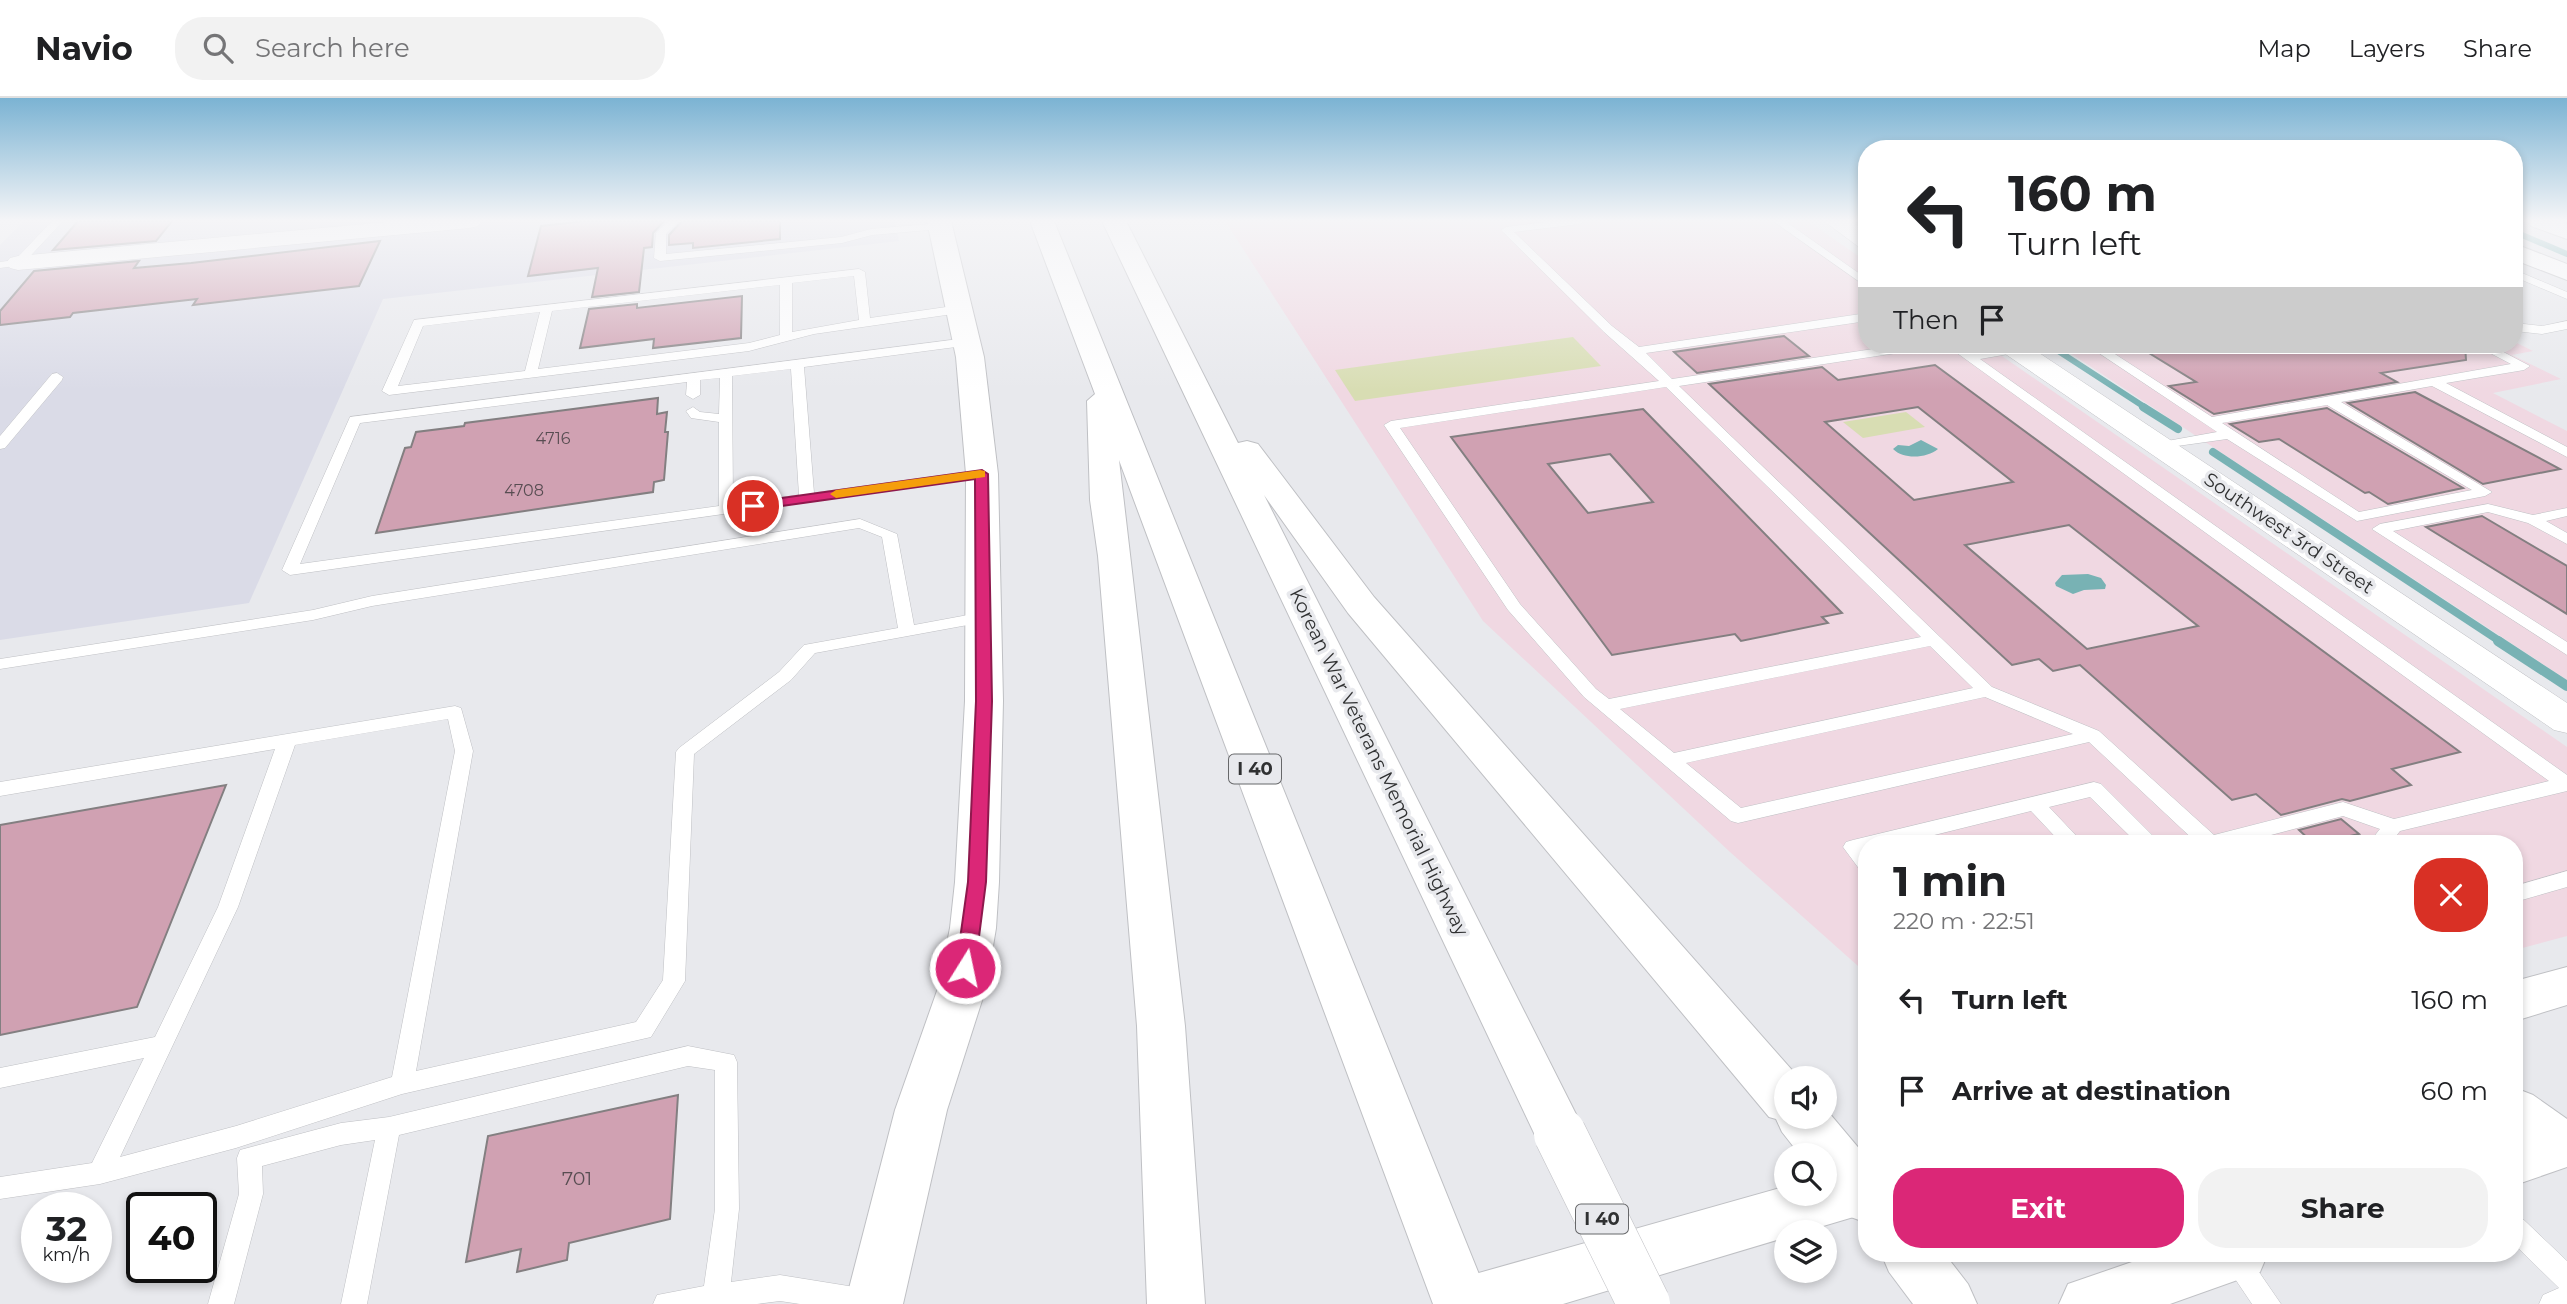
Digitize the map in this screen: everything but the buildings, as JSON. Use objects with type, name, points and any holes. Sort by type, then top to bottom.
[{"type":"main road","points":[[874,1304],[921,1110],[962,988],[973,928],[980,812],[984,617],[982,474],[977,411],[964,326],[953,277]]},
{"type":"main road","name":"I 40","points":[[1064,277],[1462,1304]]},
{"type":"main road","name":"Korean War Veterans Memorial Highway","points":[[1142,277],[1644,1304]]},
{"type":"main road","points":[[1098,364],[1106,500],[1115,556],[1161,1026],[1177,1304]]},
{"type":"main road","points":[[1189,373],[1361,605],[1774,1086]]},
{"type":"main road","points":[[2523,999],[2567,986]]},
{"type":"main road","points":[[2523,1120],[2552,1151]]},
{"type":"main road","points":[[1811,1129],[1858,1184]]},
{"type":"main road","points":[[1468,1304],[1858,1194]]},
{"type":"main road","points":[[1916,1262],[1948,1304]]},
{"type":"main road","points":[[2088,1304],[2212,1262]]},
{"type":"street","name":"Southwest 3rd Street","points":[[2023,354],[2567,721]]},
{"type":"lane","points":[[811,277],[418,323],[389,391],[749,347],[786,336],[865,323],[964,326]]},
{"type":"lane","points":[[860,277],[865,323]]},
{"type":"lane","points":[[1555,277],[1608,329],[1670,383],[1986,691],[2093,735],[2202,835]]},
{"type":"lane","points":[[2542,277],[2567,296]]},
{"type":"lane","points":[[786,280],[786,336]]},
{"type":"lane","points":[[530,373],[547,308]]},
{"type":"lane","points":[[1636,351],[1858,318]]},
{"type":"lane","points":[[2523,328],[2542,330],[2567,325]]},
{"type":"lane","points":[[964,326],[797,364],[355,419],[290,570],[982,474]]},
{"type":"lane","points":[[1863,354],[1391,425],[1514,607],[1590,693],[1738,816],[2093,735]]},
{"type":"lane","points":[[1965,354],[2567,783]]},
{"type":"lane","points":[[1969,357],[1982,354]]},
{"type":"lane","points":[[2106,354],[2357,517],[2484,492],[2328,400]]},
{"type":"lane","points":[[2211,421],[2524,366],[2499,354]]},
{"type":"lane","points":[[797,364],[807,498]]},
{"type":"lane","points":[[726,373],[726,510]]},
{"type":"lane","points":[[0,446],[57,377]]},
{"type":"lane","points":[[693,395],[694,377]]},
{"type":"lane","points":[[2434,382],[2567,453]]},
{"type":"lane","points":[[693,411],[696,415],[726,419]]},
{"type":"lane","points":[[2161,446],[2230,434]]},
{"type":"lane","points":[[2567,539],[2533,520],[2488,508],[2380,528],[2567,650]]},
{"type":"lane","points":[[2533,520],[2567,512]]},
{"type":"lane","points":[[0,664],[313,615],[372,601],[859,523],[889,534],[907,631]]},
{"type":"lane","points":[[242,1148],[402,1084],[643,1030],[674,981],[685,752],[785,676],[810,649],[984,617]]},
{"type":"lane","points":[[2549,638],[2567,634]]},
{"type":"lane","points":[[1604,706],[1933,640]]},
{"type":"lane","points":[[1670,760],[1986,691]]},
{"type":"lane","points":[[0,789],[455,712],[464,751],[402,1084]]},
{"type":"lane","points":[[100,1173],[228,906],[287,741]]},
{"type":"lane","points":[[2242,835],[2343,809],[2394,826],[2567,783]]},
{"type":"lane","points":[[1904,835],[2094,789],[2142,835]]},
{"type":"lane","points":[[2034,803],[2065,835]]},
{"type":"lane","points":[[2386,835],[2394,826]]},
{"type":"lane","points":[[2523,892],[2567,878]]},
{"type":"lane","points":[[0,1078],[162,1045]]},
{"type":"lane","points":[[0,1188],[242,1148],[389,1128],[688,1056],[726,1062],[727,1209],[716,1296]]},
{"type":"lane","points":[[354,1304],[389,1128]]},
{"type":"lane","points":[[221,1304],[251,1194],[242,1148]]},
{"type":"lane","points":[[2523,1236],[2567,1279]]},
{"type":"lane","points":[[2241,1262],[2268,1304]]},
{"type":"lane","points":[[666,1304],[780,1288],[874,1304]]},
{"type":"lane","points":[[2552,1304],[2567,1298]]},
{"type":"shaded area","points":[[0,277],[576,277],[383,299],[249,603],[0,640]]},
{"type":"shaded area","points":[[1261,277],[1858,277],[1858,354],[1999,354],[2567,747],[2567,936],[2523,948],[2523,835],[1858,835],[1858,966],[1730,852],[1483,621]]},
{"type":"shaded area","points":[[2523,346],[2533,351],[2523,353]]},
{"type":"shaded area","points":[[2072,354],[2517,354],[2512,355],[2561,379],[2493,393],[2567,431],[2567,680]]},
{"type":"green space","points":[[1573,337],[1601,366],[1355,401],[1335,370]]},
{"type":"green space","points":[[1906,412],[1925,427],[1863,438],[1843,422]]},
{"type":"water","points":[[1921,440],[1938,449],[1916,456],[1903,455],[1893,449],[1898,445],[1909,446]]},
{"type":"water","points":[[2088,574],[2101,578],[2106,585],[2105,589],[2084,590],[2073,594],[2055,583],[2062,575]]},
{"type":"waterway","points":[[2063,354],[2146,408]]},
{"type":"waterway","points":[[2143,407],[2178,429]]},
{"type":"waterway","points":[[2213,452],[2501,642]]},
{"type":"waterway","points":[[2498,641],[2567,686]]},
{"type":"slow traffic","points":[[836,494],[980,474]]},
{"type":"route","points":[[753,506],[982,474],[984,701],[977,882],[973,928],[965,968]]}]
